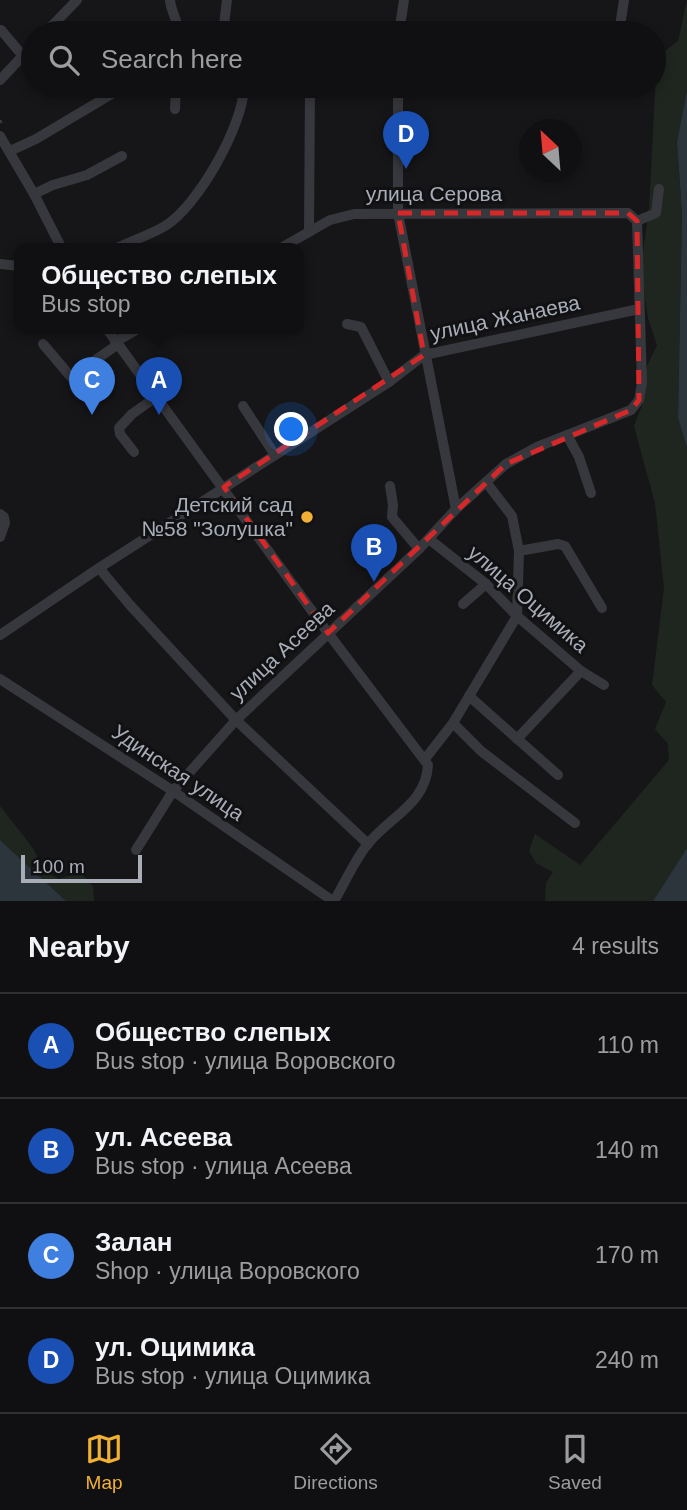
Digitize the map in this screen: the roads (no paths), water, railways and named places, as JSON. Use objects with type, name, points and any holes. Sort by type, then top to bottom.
[{"type":"street","points":[[57,21],[77,0]]},
{"type":"street","points":[[170,0],[176,21]]},
{"type":"street","points":[[224,21],[227,0]]},
{"type":"street","points":[[401,21],[404,0]]},
{"type":"street","points":[[621,21],[624,0]]},
{"type":"street","points":[[0,30],[21,54]]},
{"type":"street","points":[[0,80],[21,58]]},
{"type":"street","points":[[10,151],[36,139],[105,98]]},
{"type":"street","points":[[176,98],[176,109]]},
{"type":"street","points":[[128,243],[166,225],[185,209],[209,177],[234,127],[241,98]]},
{"type":"street","points":[[309,232],[310,98]]},
{"type":"street","points":[[398,98],[398,213],[456,509]]},
{"type":"street","points":[[0,136],[59,243]]},
{"type":"street","points":[[34,194],[87,174],[122,156]]},
{"type":"street","points":[[639,309],[637,221],[656,213],[659,189]]},
{"type":"street","name":"улица Серова","points":[[290,243],[330,220],[355,214],[628,213],[637,221]]},
{"type":"street","name":"улица Жанаева","points":[[0,635],[99,568],[389,382],[424,355],[639,309]]},
{"type":"street","name":"улица Асеева","points":[[136,849],[173,791],[236,720],[506,464],[537,447],[631,410],[639,400],[642,383],[639,309]]},
{"type":"street","points":[[347,324],[361,327],[389,382]]},
{"type":"street","points":[[110,334],[328,633],[427,762],[428,777],[414,802],[368,844],[334,901]]},
{"type":"street","points":[[43,344],[71,377],[131,334]]},
{"type":"street","points":[[134,452],[119,428],[156,397]]},
{"type":"street","points":[[243,407],[275,455]]},
{"type":"street","points":[[567,435],[579,457],[592,494]]},
{"type":"street","points":[[427,762],[517,616],[519,551],[512,516],[486,482]]},
{"type":"street","points":[[390,486],[392,517],[419,549]]},
{"type":"street","points":[[0,514],[5,523],[0,537]]},
{"type":"street","name":"улица Оцимика","points":[[429,538],[486,584],[517,616],[581,671],[604,685]]},
{"type":"street","points":[[519,551],[558,544],[565,546],[602,608]]},
{"type":"street","points":[[99,568],[236,720],[368,844]]},
{"type":"street","points":[[463,604],[486,584]]},
{"type":"street","points":[[517,739],[581,671]]},
{"type":"street","name":"Удинская улица","points":[[0,679],[173,791],[334,901]]},
{"type":"street","points":[[468,696],[558,775]]},
{"type":"street","points":[[453,723],[481,751],[575,823]]},
{"type":"place","name":"ул. Оцимика","points":[[406,169]]},
{"type":"place","name":"Залан","points":[[92,415]]},
{"type":"place","name":"Общество слепых","points":[[159,415]]},
{"type":"place","name":"Детский сад №58 \"Золушка\"","points":[[307,517]]},
{"type":"place","name":"ул. Асеева","points":[[374,582]]}]
